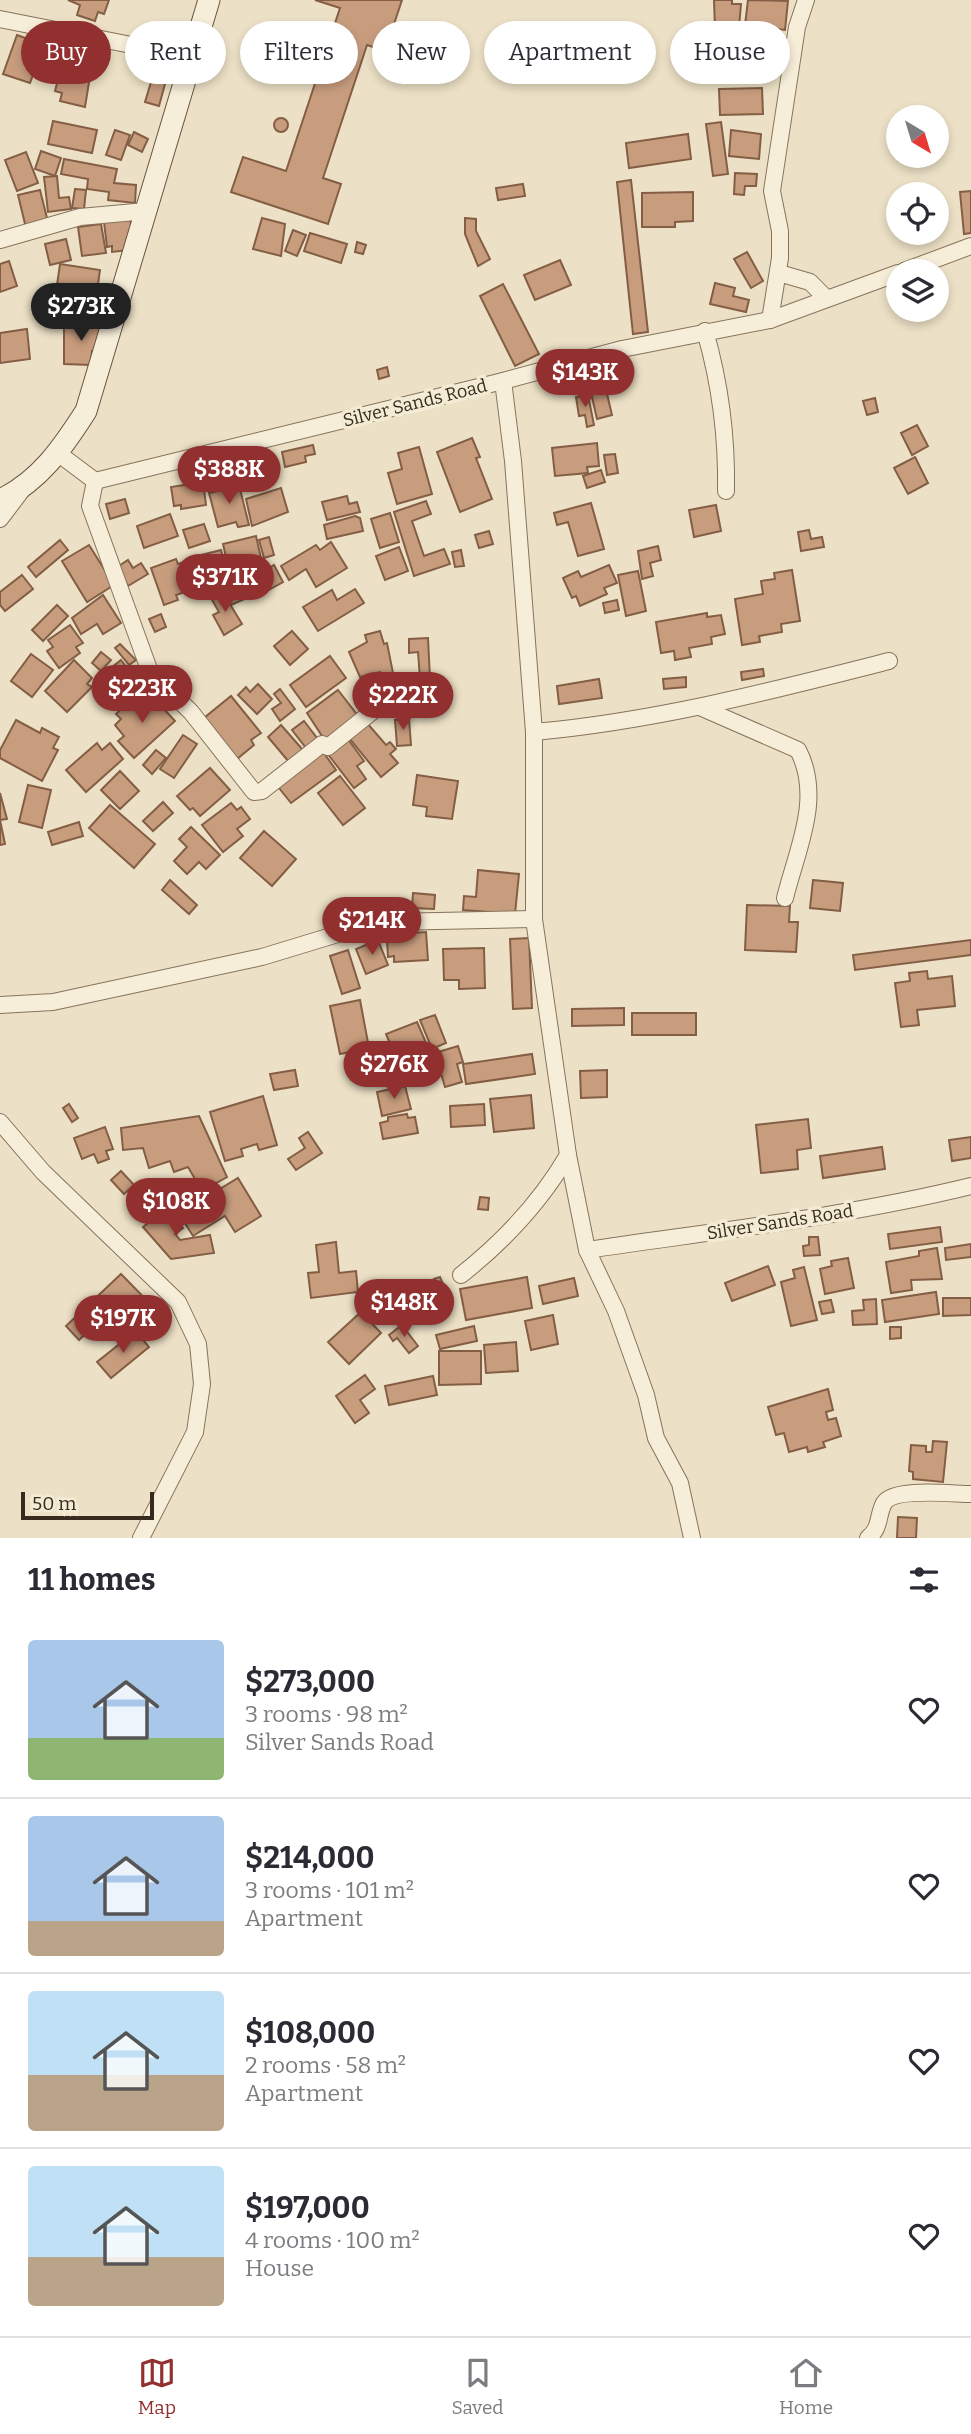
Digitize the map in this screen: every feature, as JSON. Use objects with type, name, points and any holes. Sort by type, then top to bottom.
[{"type":"street","points":[[203,21],[209,0]]},
{"type":"street","points":[[770,320],[779,273],[780,231],[772,191],[797,27],[806,0]]},
{"type":"street","points":[[0,19],[125,44]]},
{"type":"street","points":[[0,519],[22,489],[58,454],[86,411],[184,84]]},
{"type":"street","points":[[0,240],[80,217],[146,211]]},
{"type":"street","points":[[936,259],[971,246]]},
{"type":"street","points":[[779,273],[810,282],[826,298]]},
{"type":"street","name":"Silver Sands Road","points":[[96,481],[622,349],[770,320],[886,277]]},
{"type":"street","points":[[705,331],[714,362],[723,428],[726,491]]},
{"type":"street","points":[[503,381],[513,461],[534,732],[534,919],[568,1155],[587,1250],[616,1311],[646,1395],[656,1438],[680,1483],[692,1538]]},
{"type":"street","points":[[58,454],[96,481],[90,506],[150,672],[191,712],[254,792],[262,791],[322,744],[328,747],[393,695]]},
{"type":"street","points":[[0,499],[22,489]]},
{"type":"street","points":[[534,732],[608,725],[702,708],[889,660]]},
{"type":"street","points":[[702,708],[798,750],[805,764],[811,784],[810,803],[785,898]]},
{"type":"street","points":[[0,1006],[53,1002],[262,957],[364,926],[534,919]]},
{"type":"street","points":[[0,1122],[43,1172],[178,1302],[198,1345],[202,1384],[195,1432],[141,1538]]},
{"type":"street","points":[[461,1275],[516,1227],[553,1181],[568,1155]]},
{"type":"street","name":"Silver Sands Road","points":[[587,1250],[756,1228],[902,1203],[971,1186]]},
{"type":"street","points":[[868,1538],[878,1526],[885,1503],[895,1494],[971,1494]]},
{"type":"building","points":[[68,0],[109,0],[104,14],[98,12],[95,21],[77,15],[80,5]]},
{"type":"building","points":[[315,0],[402,0],[395,21],[372,21],[372,47],[367,45],[358,72],[358,21],[336,21],[340,8]]},
{"type":"building","points":[[714,0],[732,0],[732,4],[741,4],[740,21],[715,21]]},
{"type":"building","points":[[748,0],[788,1],[786,21],[745,21]]},
{"type":"building","points":[[17,35],[21,36],[21,80],[3,74]]},
{"type":"building","points":[[57,84],[89,84],[85,107],[60,101],[62,93],[55,91]]},
{"type":"building","points":[[150,84],[165,84],[159,106],[145,102]]},
{"type":"building","points":[[315,84],[354,84],[323,178],[341,184],[328,224],[231,192],[243,157],[286,171]]},
{"type":"building","points":[[762,88],[763,114],[720,115],[719,89]]},
{"type":"building","points":[[281,118],[286,120],[286,130],[281,132],[276,130],[274,125],[276,120]]},
{"type":"building","points":[[53,121],[97,130],[92,153],[48,144]]},
{"type":"building","points":[[721,122],[728,174],[713,176],[706,124]]},
{"type":"building","points":[[115,130],[130,135],[121,160],[106,155]]},
{"type":"building","points":[[731,130],[761,134],[759,159],[729,156]]},
{"type":"building","points":[[134,132],[148,139],[142,152],[128,145]]},
{"type":"building","points":[[688,134],[691,159],[629,168],[626,143]]},
{"type":"building","points":[[41,151],[61,158],[55,176],[35,169]]},
{"type":"building","points":[[26,152],[38,183],[17,191],[5,160]]},
{"type":"building","points":[[64,159],[117,169],[114,183],[136,185],[135,203],[108,200],[109,192],[87,189],[88,179],[61,174]]},
{"type":"building","points":[[735,173],[757,174],[756,186],[745,186],[744,195],[734,194]]},
{"type":"building","points":[[57,176],[59,198],[69,197],[71,209],[48,212],[44,177]]},
{"type":"building","points":[[631,180],[648,332],[633,334],[617,182]]},
{"type":"building","points":[[523,184],[525,196],[498,200],[496,188]]},
{"type":"building","points":[[75,189],[86,190],[84,209],[72,208]]},
{"type":"building","points":[[40,190],[48,222],[26,228],[18,195]]},
{"type":"building","points":[[971,191],[971,233],[964,234],[960,192]]},
{"type":"building","points":[[693,192],[693,221],[675,222],[675,227],[642,227],[642,193]]},
{"type":"building","points":[[130,216],[133,243],[129,250],[112,252],[112,246],[107,247],[104,222]]},
{"type":"building","points":[[262,218],[285,224],[281,256],[253,249]]},
{"type":"building","points":[[465,218],[476,219],[476,231],[490,259],[478,266],[465,234]]},
{"type":"building","points":[[101,224],[106,253],[82,256],[78,227]]},
{"type":"building","points":[[293,230],[306,235],[297,256],[285,251]]},
{"type":"building","points":[[310,233],[347,244],[341,263],[304,251]]},
{"type":"building","points":[[66,239],[71,260],[50,265],[45,244]]},
{"type":"building","points":[[357,242],[366,245],[363,254],[355,252]]},
{"type":"building","points":[[747,252],[763,281],[751,288],[734,259]]},
{"type":"building","points":[[560,260],[571,285],[535,300],[524,275]]},
{"type":"building","points":[[9,261],[17,286],[0,292],[0,264]]},
{"type":"building","points":[[60,264],[100,270],[97,291],[57,285]]},
{"type":"building","points":[[715,283],[735,288],[733,296],[749,300],[746,312],[710,304]]},
{"type":"building","points":[[503,284],[539,354],[515,366],[480,296]]},
{"type":"building","points":[[64,323],[100,323],[100,351],[92,351],[91,365],[64,364]]},
{"type":"building","points":[[27,329],[30,359],[0,363],[0,333]]},
{"type":"building","points":[[387,367],[389,376],[379,379],[377,370]]},
{"type":"building","points":[[604,381],[612,415],[597,419],[589,384]]},
{"type":"building","points":[[588,395],[594,425],[587,427],[585,415],[579,416],[576,397]]},
{"type":"building","points":[[875,398],[878,412],[867,415],[863,401]]},
{"type":"building","points":[[917,425],[928,446],[912,455],[901,433]]},
{"type":"building","points":[[472,438],[480,457],[476,458],[492,499],[460,512],[437,452]]},
{"type":"building","points":[[597,443],[599,466],[587,467],[588,473],[555,476],[552,448]]},
{"type":"building","points":[[313,445],[315,454],[305,456],[306,462],[285,467],[282,452]]},
{"type":"building","points":[[419,447],[432,494],[397,504],[388,473],[402,469],[398,453]]},
{"type":"building","points":[[615,454],[618,473],[607,475],[604,455]]},
{"type":"building","points":[[915,457],[928,483],[908,494],[894,468]]},
{"type":"building","points":[[601,470],[605,482],[587,488],[583,476]]},
{"type":"building","points":[[238,481],[249,525],[238,527],[236,522],[218,527],[209,493],[222,490],[221,486]]},
{"type":"building","points":[[203,482],[206,505],[181,509],[181,505],[174,506],[171,487]]},
{"type":"building","points":[[281,488],[288,512],[252,526],[246,499]]},
{"type":"building","points":[[347,496],[349,504],[357,502],[360,512],[327,520],[322,502]]},
{"type":"building","points":[[125,499],[129,513],[110,519],[106,504]]},
{"type":"building","points":[[426,501],[431,514],[412,521],[424,556],[444,549],[450,564],[414,576],[394,512]]},
{"type":"building","points":[[591,503],[604,549],[578,556],[568,522],[557,525],[554,513]]},
{"type":"building","points":[[716,505],[721,531],[694,537],[689,510]]},
{"type":"building","points":[[390,513],[399,542],[380,548],[371,519]]},
{"type":"building","points":[[170,514],[178,536],[144,548],[137,526]]},
{"type":"building","points":[[355,516],[360,518],[363,531],[327,539],[324,525]]},
{"type":"building","points":[[204,524],[210,541],[189,548],[183,530]]},
{"type":"building","points":[[809,530],[811,539],[822,537],[824,547],[801,551],[798,532]]},
{"type":"building","points":[[489,531],[493,544],[479,548],[475,535]]},
{"type":"building","points":[[256,536],[263,567],[230,575],[223,544]]},
{"type":"building","points":[[269,537],[274,555],[264,558],[259,540]]},
{"type":"building","points":[[60,540],[68,550],[36,577],[28,567]]},
{"type":"building","points":[[331,542],[347,568],[316,587],[306,569],[289,580],[281,566],[316,545],[320,550]]},
{"type":"building","points":[[89,545],[114,585],[87,602],[62,561]]},
{"type":"building","points":[[658,546],[661,560],[650,563],[653,576],[642,579],[638,551]]},
{"type":"building","points":[[399,547],[408,571],[385,580],[376,556]]},
{"type":"building","points":[[221,550],[228,577],[208,582],[201,555]]},
{"type":"building","points":[[461,550],[464,566],[455,567],[452,552]]},
{"type":"building","points":[[176,559],[178,564],[193,559],[202,586],[176,595],[178,600],[164,605],[151,568]]},
{"type":"building","points":[[128,560],[133,568],[141,563],[148,574],[128,586],[116,568]]},
{"type":"building","points":[[274,565],[283,582],[265,592],[256,576]]},
{"type":"building","points":[[609,565],[617,583],[604,588],[607,594],[580,606],[576,596],[572,598],[563,578],[578,571],[581,577]]},
{"type":"building","points":[[792,570],[800,621],[781,624],[782,632],[759,636],[760,642],[742,645],[735,599],[763,594],[761,581],[775,579],[774,573]]},
{"type":"building","points":[[638,571],[646,611],[626,616],[618,575]]},
{"type":"building","points":[[22,575],[33,589],[5,611],[0,605],[0,592]]},
{"type":"building","points":[[250,576],[258,593],[231,605],[223,588]]},
{"type":"building","points":[[355,589],[364,603],[318,631],[303,607],[332,590],[337,600]]},
{"type":"building","points":[[222,591],[242,624],[224,635],[213,615],[219,612],[211,598]]},
{"type":"building","points":[[103,595],[121,623],[103,634],[97,624],[81,634],[72,618]]},
{"type":"building","points":[[617,600],[619,610],[605,613],[603,603]]},
{"type":"building","points":[[57,605],[68,616],[43,641],[32,630]]},
{"type":"building","points":[[707,613],[707,617],[721,615],[725,634],[711,637],[712,644],[689,648],[691,657],[675,660],[674,651],[661,653],[656,622]]},
{"type":"building","points":[[161,614],[166,627],[155,632],[149,619]]},
{"type":"building","points":[[70,625],[83,643],[76,647],[80,653],[59,668],[47,651],[53,647],[48,640]]},
{"type":"building","points":[[292,631],[308,649],[290,665],[274,646]]},
{"type":"building","points":[[380,631],[384,644],[387,643],[393,673],[381,677],[380,672],[360,677],[349,652],[367,642],[365,635]]},
{"type":"building","points":[[428,638],[430,678],[420,679],[418,652],[409,653],[409,639]]},
{"type":"building","points":[[120,644],[136,660],[129,665],[115,648]]},
{"type":"building","points":[[101,652],[111,660],[101,671],[92,663]]},
{"type":"building","points":[[31,654],[53,670],[32,697],[11,681]]},
{"type":"building","points":[[330,656],[346,678],[306,707],[290,685]]},
{"type":"building","points":[[74,660],[92,678],[87,684],[92,687],[67,712],[45,691]]},
{"type":"building","points":[[121,660],[128,669],[118,677],[111,668]]},
{"type":"building","points":[[763,669],[764,676],[742,680],[741,672]]},
{"type":"building","points":[[686,677],[686,687],[664,689],[663,679]]},
{"type":"building","points":[[599,679],[602,698],[559,704],[557,686]]},
{"type":"building","points":[[258,684],[272,699],[257,714],[238,695],[246,687],[250,692]]},
{"type":"building","points":[[408,685],[427,685],[428,709],[409,710]]},
{"type":"building","points":[[280,689],[295,709],[280,721],[272,709],[281,703],[274,694]]},
{"type":"building","points":[[338,690],[359,717],[326,742],[307,713]]},
{"type":"building","points":[[151,695],[175,721],[134,758],[118,741],[124,736],[115,725],[121,719],[116,714],[130,701],[137,708]]},
{"type":"building","points":[[231,696],[261,733],[251,740],[254,745],[237,759],[204,718]]},
{"type":"building","points":[[409,719],[411,745],[397,746],[395,720]]},
{"type":"building","points":[[16,720],[40,733],[42,728],[59,737],[53,748],[58,750],[42,781],[0,758],[0,750]]},
{"type":"building","points":[[304,721],[317,738],[306,748],[292,730]]},
{"type":"building","points":[[367,723],[386,745],[390,742],[396,749],[390,754],[398,763],[381,777],[349,738]]},
{"type":"building","points":[[281,725],[303,750],[289,762],[268,737]]},
{"type":"building","points":[[183,735],[197,744],[174,778],[160,769]]},
{"type":"building","points":[[347,738],[364,761],[357,766],[366,779],[354,788],[327,753]]},
{"type":"building","points":[[97,743],[102,750],[110,743],[123,759],[86,792],[66,770]]},
{"type":"building","points":[[321,749],[336,770],[291,803],[275,783]]},
{"type":"building","points":[[156,750],[166,758],[152,774],[143,765]]},
{"type":"building","points":[[210,768],[230,790],[200,816],[177,796]]},
{"type":"building","points":[[120,771],[139,791],[120,809],[101,790]]},
{"type":"building","points":[[417,775],[458,781],[452,819],[426,816],[427,807],[413,805]]},
{"type":"building","points":[[340,776],[365,808],[343,825],[318,793]]},
{"type":"building","points":[[28,785],[51,790],[42,828],[19,822]]},
{"type":"building","points":[[0,793],[7,819],[0,820]]},
{"type":"building","points":[[163,802],[173,813],[153,831],[143,821]]},
{"type":"building","points":[[231,803],[237,810],[241,807],[250,819],[237,829],[243,836],[223,852],[202,825]]},
{"type":"building","points":[[110,805],[155,844],[134,868],[89,828]]},
{"type":"building","points":[[0,820],[5,844],[0,845]]},
{"type":"building","points":[[79,822],[83,836],[52,845],[48,832]]},
{"type":"building","points":[[191,827],[220,855],[206,869],[199,862],[187,874],[174,861],[187,847],[179,839]]},
{"type":"building","points":[[264,831],[296,859],[272,886],[240,858]]},
{"type":"building","points":[[478,870],[519,874],[515,914],[463,910],[464,896],[476,897]]},
{"type":"building","points":[[170,880],[197,905],[189,914],[162,890]]},
{"type":"building","points":[[813,880],[843,883],[840,911],[810,908]]},
{"type":"building","points":[[413,893],[435,895],[434,909],[412,908]]},
{"type":"building","points":[[747,905],[790,906],[789,922],[798,922],[796,952],[745,950]]},
{"type":"building","points":[[426,932],[428,960],[394,962],[394,956],[388,957],[387,940],[393,939],[393,934]]},
{"type":"building","points":[[529,938],[532,1008],[513,1009],[510,939]]},
{"type":"building","points":[[378,940],[388,965],[366,974],[356,949]]},
{"type":"building","points":[[971,940],[971,955],[855,970],[853,955]]},
{"type":"building","points":[[484,948],[485,988],[459,989],[459,980],[444,980],[443,949]]},
{"type":"building","points":[[348,950],[360,988],[342,994],[330,956]]},
{"type":"building","points":[[927,971],[928,979],[952,976],[955,1006],[917,1010],[919,1025],[901,1027],[895,983],[910,981],[909,973]]},
{"type":"building","points":[[360,1000],[369,1048],[340,1054],[330,1006]]},
{"type":"building","points":[[624,1008],[624,1025],[572,1026],[572,1009]]},
{"type":"building","points":[[632,1013],[696,1013],[696,1035],[632,1035]]},
{"type":"building","points":[[435,1015],[446,1043],[432,1049],[420,1020]]},
{"type":"building","points":[[417,1022],[430,1052],[399,1065],[386,1034]]},
{"type":"building","points":[[458,1046],[463,1062],[457,1064],[462,1082],[445,1087],[435,1053]]},
{"type":"building","points":[[387,1051],[391,1065],[349,1076],[345,1062]]},
{"type":"building","points":[[532,1054],[535,1074],[466,1084],[463,1064]]},
{"type":"building","points":[[295,1070],[298,1086],[274,1090],[270,1074]]},
{"type":"building","points":[[607,1070],[607,1097],[581,1098],[580,1071]]},
{"type":"building","points":[[405,1086],[411,1109],[382,1116],[377,1092]]},
{"type":"building","points":[[531,1095],[534,1128],[494,1132],[490,1099]]},
{"type":"building","points":[[263,1096],[277,1145],[259,1150],[257,1144],[241,1149],[243,1156],[225,1161],[210,1112]]},
{"type":"building","points":[[69,1104],[78,1118],[72,1122],[63,1108]]},
{"type":"building","points":[[484,1104],[485,1125],[451,1127],[450,1106]]},
{"type":"building","points":[[407,1114],[408,1118],[415,1117],[418,1133],[383,1139],[380,1123],[388,1121],[388,1117]]},
{"type":"building","points":[[199,1116],[227,1177],[202,1191],[188,1167],[174,1172],[170,1161],[149,1168],[143,1148],[123,1150],[121,1128]]},
{"type":"building","points":[[808,1119],[811,1148],[797,1150],[798,1169],[761,1173],[756,1125]]},
{"type":"building","points":[[105,1127],[113,1149],[106,1151],[109,1159],[98,1163],[94,1154],[82,1159],[74,1138]]},
{"type":"building","points":[[308,1132],[322,1153],[296,1170],[288,1159],[305,1148],[299,1138]]},
{"type":"building","points":[[971,1137],[971,1158],[952,1161],[949,1140]]},
{"type":"building","points":[[882,1147],[885,1169],[823,1178],[820,1156]]},
{"type":"building","points":[[121,1171],[134,1185],[124,1194],[111,1180]]},
{"type":"building","points":[[238,1178],[261,1216],[235,1232],[225,1216],[193,1236],[179,1214]]},
{"type":"building","points":[[150,1185],[163,1201],[145,1216],[129,1197],[137,1190],[141,1193]]},
{"type":"building","points":[[480,1197],[489,1198],[488,1210],[478,1209]]},
{"type":"building","points":[[166,1208],[183,1228],[175,1234],[180,1240],[210,1235],[214,1253],[171,1259],[143,1227]]},
{"type":"building","points":[[940,1227],[942,1242],[890,1249],[888,1234]]},
{"type":"building","points":[[809,1237],[818,1237],[820,1255],[804,1256],[803,1246],[809,1245]]},
{"type":"building","points":[[336,1242],[339,1273],[356,1271],[358,1292],[311,1298],[308,1273],[319,1272],[316,1245]]},
{"type":"building","points":[[971,1244],[971,1257],[946,1260],[945,1248]]},
{"type":"building","points":[[937,1248],[942,1279],[911,1280],[912,1290],[891,1293],[886,1262],[919,1256],[919,1251]]},
{"type":"building","points":[[848,1258],[854,1288],[825,1294],[820,1269],[832,1266],[831,1261]]},
{"type":"building","points":[[768,1266],[775,1285],[732,1301],[725,1283]]},
{"type":"building","points":[[804,1267],[817,1320],[791,1326],[781,1282],[795,1278],[793,1270]]},
{"type":"building","points":[[121,1274],[162,1316],[147,1330],[120,1301],[79,1340],[66,1326]]},
{"type":"building","points":[[440,1277],[446,1291],[439,1293],[434,1279]]},
{"type":"building","points":[[527,1277],[532,1308],[466,1320],[460,1289]]},
{"type":"building","points":[[574,1278],[578,1296],[543,1304],[539,1286]]},
{"type":"building","points":[[429,1292],[432,1310],[405,1315],[402,1297]]},
{"type":"building","points":[[936,1292],[939,1314],[885,1322],[882,1300]]},
{"type":"building","points":[[943,1298],[971,1298],[971,1315],[943,1316]]},
{"type":"building","points":[[876,1299],[877,1324],[853,1325],[852,1311],[864,1310],[863,1300]]},
{"type":"building","points":[[831,1300],[834,1312],[822,1314],[819,1302]]},
{"type":"building","points":[[361,1312],[381,1333],[349,1364],[328,1342]]},
{"type":"building","points":[[553,1315],[558,1344],[531,1350],[525,1321]]},
{"type":"building","points":[[402,1325],[418,1346],[409,1353],[397,1338],[393,1341],[389,1335]]},
{"type":"building","points":[[474,1326],[477,1341],[440,1349],[436,1335]]},
{"type":"building","points":[[890,1327],[901,1327],[901,1338],[890,1339]]},
{"type":"building","points":[[136,1331],[149,1347],[111,1378],[97,1362]]},
{"type":"building","points":[[516,1342],[518,1371],[486,1373],[484,1345]]},
{"type":"building","points":[[439,1351],[481,1351],[481,1384],[439,1385]]},
{"type":"building","points":[[365,1375],[375,1389],[360,1400],[369,1413],[355,1423],[336,1396]]},
{"type":"building","points":[[433,1376],[437,1395],[389,1405],[385,1386]]},
{"type":"building","points":[[828,1389],[833,1410],[826,1412],[828,1420],[836,1418],[841,1436],[823,1442],[825,1447],[808,1452],[807,1447],[789,1452],[784,1433],[776,1435],[768,1407]]},
{"type":"building","points":[[933,1441],[947,1442],[943,1482],[913,1479],[913,1472],[909,1471],[911,1445],[926,1446],[926,1452],[932,1452]]},
{"type":"building","points":[[898,1517],[917,1518],[916,1538],[897,1538]]}]
